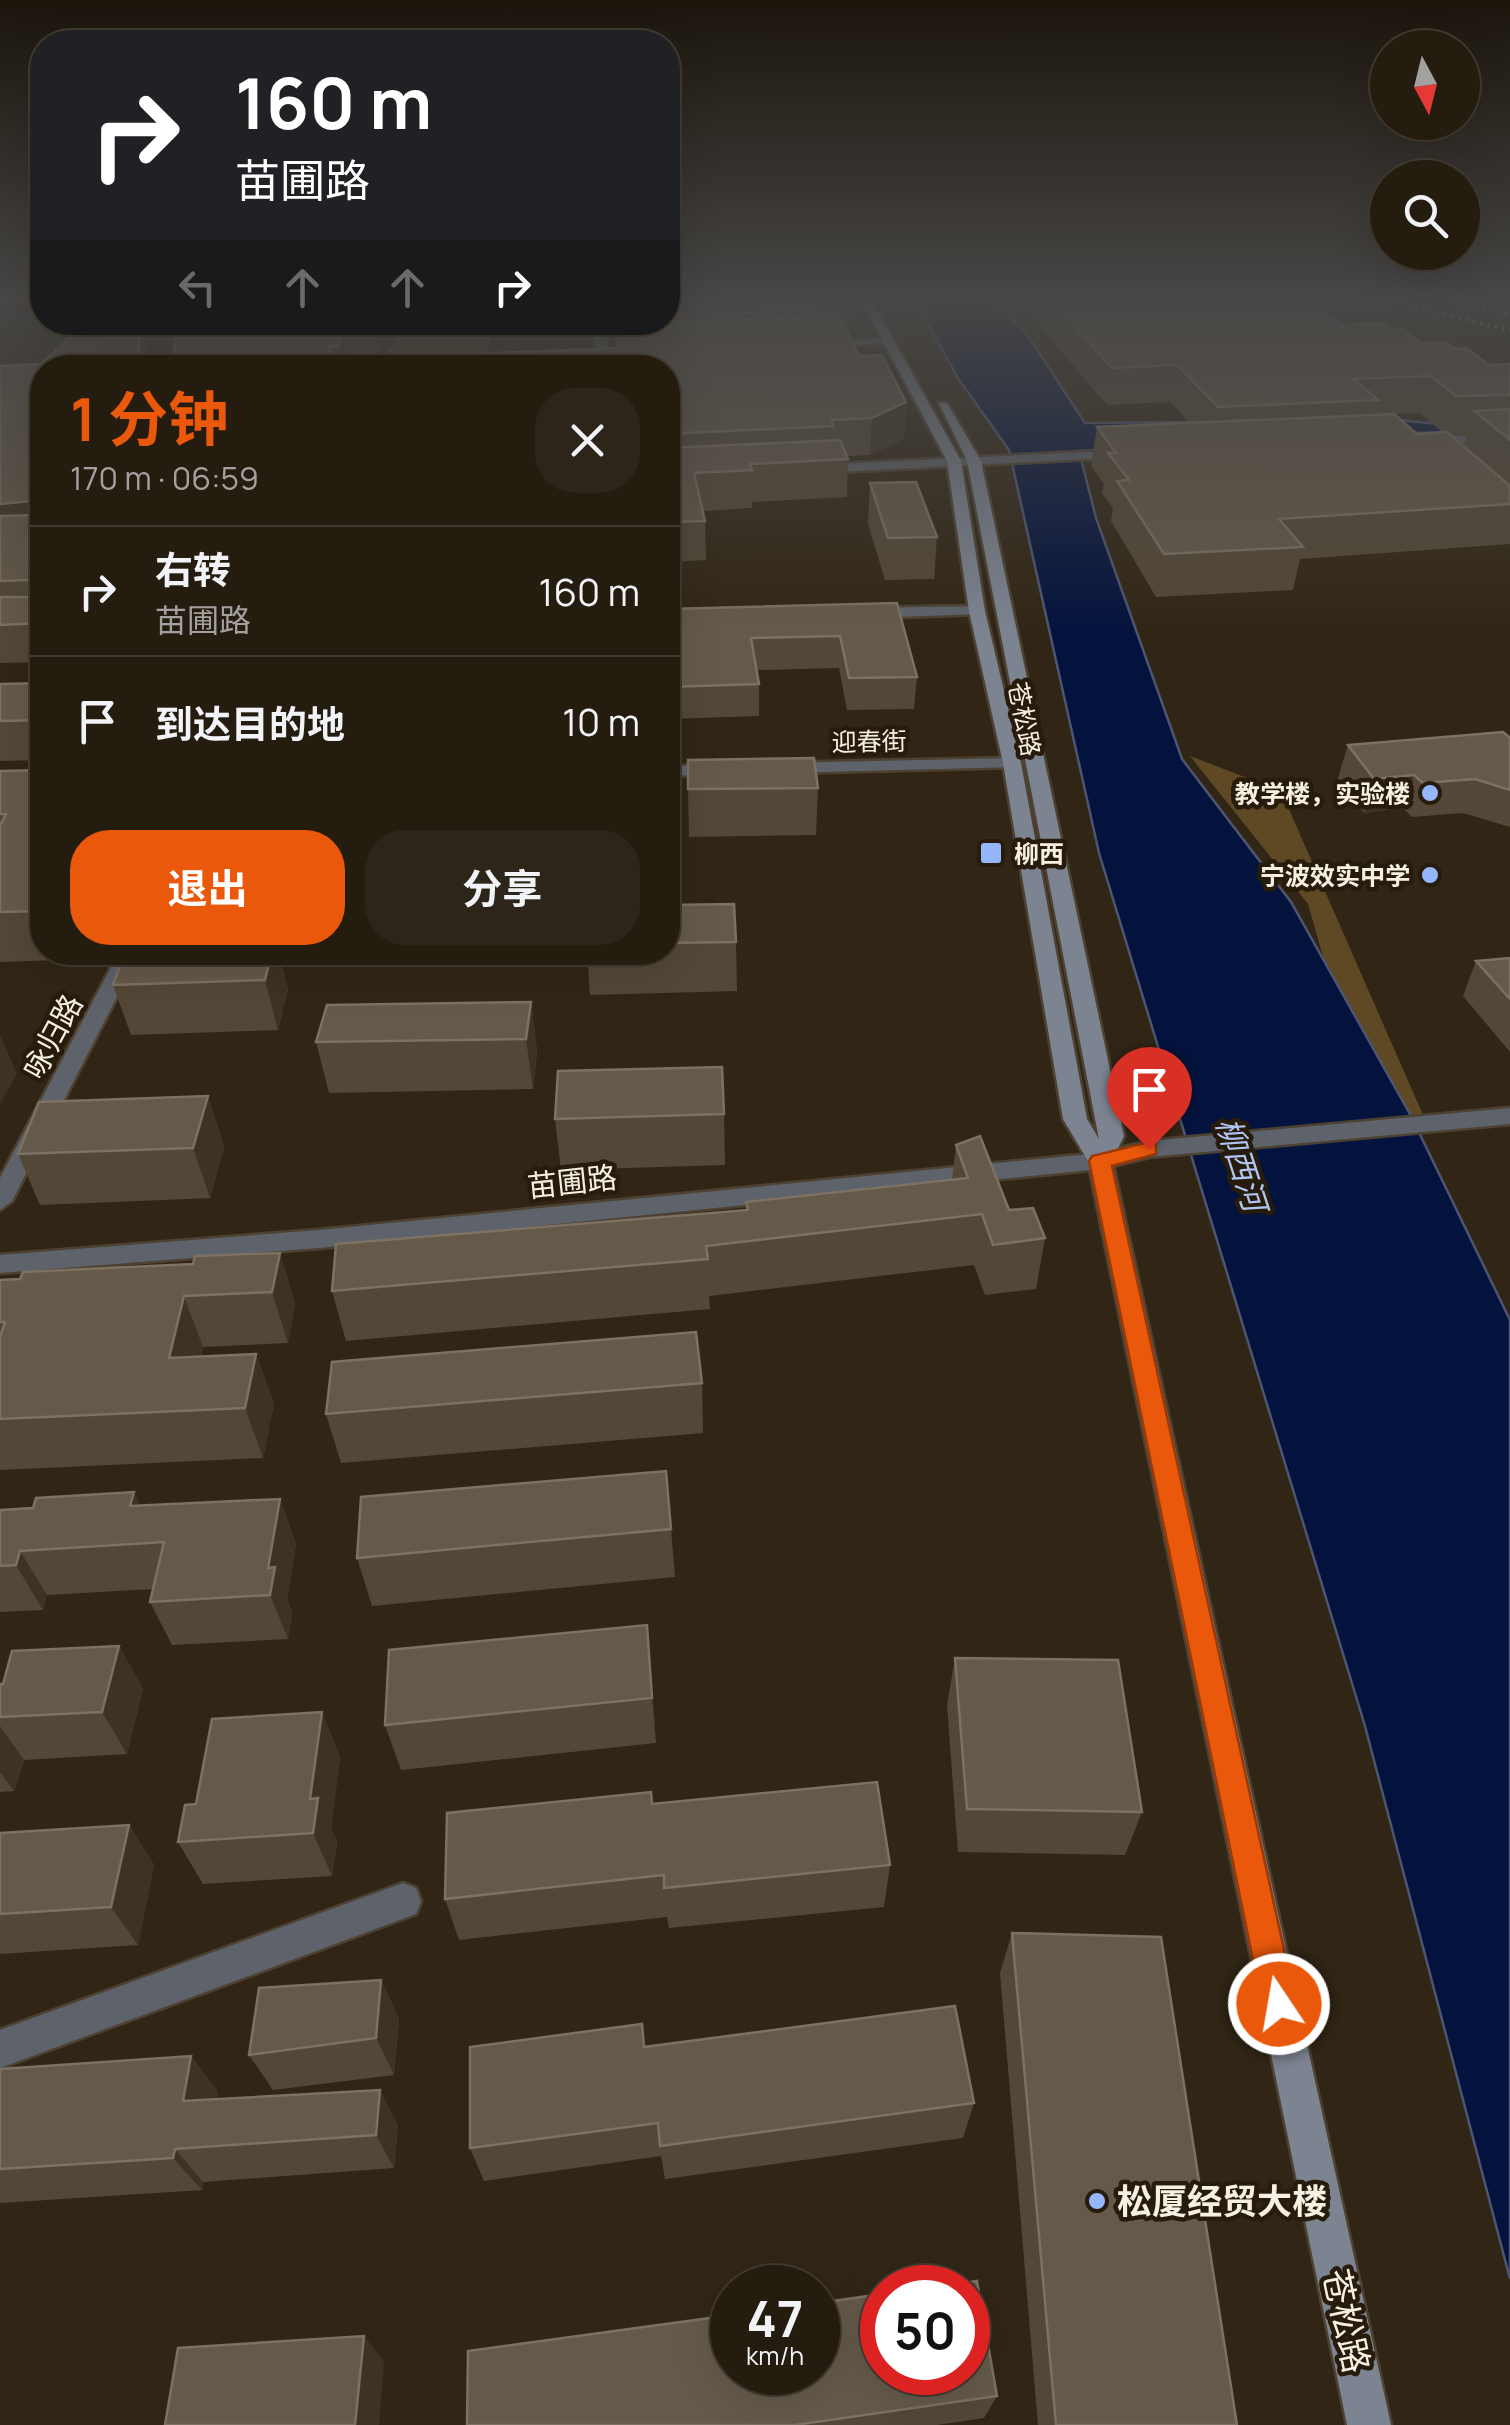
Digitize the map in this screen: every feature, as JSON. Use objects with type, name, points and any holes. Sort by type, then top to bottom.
[{"type":"main road","name":"苍松路","points":[[926,409],[954,462],[977,611],[1012,763],[1075,1120],[1100,1161],[1369,2425]]},
{"type":"main road","name":"苍松路","points":[[948,409],[979,460],[1112,1136],[1100,1161]]},
{"type":"street","points":[[1394,441],[1510,439]]},
{"type":"street","points":[[1414,440],[1439,461]]},
{"type":"street","points":[[801,470],[1142,453]]},
{"type":"street","points":[[842,614],[977,611]]},
{"type":"street","name":"迎春街","points":[[680,771],[1012,763]]},
{"type":"street","name":"咏归路","points":[[0,1200],[123,965]]},
{"type":"street","name":"苗圃路","points":[[0,1264],[319,1239],[1100,1161],[1149,1149],[1510,1116]]},
{"type":"street","points":[[0,2049],[403,1901]]},
{"type":"shaded area","points":[[1190,756],[1281,791],[1427,1124],[1372,1129],[1308,904]]},
{"type":"water","name":"柳西河","points":[[980,409],[1076,409],[1085,423],[1398,420],[1510,431],[1308,435],[1079,451],[1096,518],[1182,759],[1291,902],[1411,1116],[1510,1320],[1510,2279],[1365,1726],[1099,853],[1009,450]]},
{"type":"building","points":[[0,409],[30,409],[30,501],[0,504]]},
{"type":"building","points":[[680,409],[891,409],[872,418],[831,420],[833,426],[680,433]]},
{"type":"building","points":[[1510,409],[1510,440],[1474,411]]},
{"type":"building","points":[[1394,414],[1417,434],[1447,432],[1510,486],[1510,504],[1279,519],[1303,547],[1164,554],[1117,481],[1129,480],[1108,453],[1116,453],[1097,427]]},
{"type":"building","points":[[840,440],[848,459],[750,464],[752,470],[694,473],[705,521],[680,522],[680,447]]},
{"type":"building","points":[[916,482],[937,537],[888,538],[870,483]]},
{"type":"building","points":[[30,515],[30,580],[0,581],[0,516]]},
{"type":"building","points":[[0,597],[30,597],[30,624],[0,625]]},
{"type":"building","points":[[897,603],[917,677],[849,678],[840,636],[751,638],[759,684],[680,687],[680,609]]},
{"type":"building","points":[[30,683],[30,720],[0,721],[0,684]]},
{"type":"building","points":[[1503,732],[1510,738],[1510,790],[1475,779],[1423,783],[1414,775],[1374,779],[1348,745]]},
{"type":"building","points":[[814,758],[818,788],[688,789],[688,760]]},
{"type":"building","points":[[30,770],[30,911],[0,912],[0,826],[6,814],[0,814],[0,771]]},
{"type":"building","points":[[734,904],[736,942],[680,943],[680,905]]},
{"type":"building","points":[[1510,958],[1510,999],[1476,961]]},
{"type":"building","points":[[120,965],[269,965],[265,980],[113,985]]},
{"type":"building","points":[[531,1002],[526,1039],[316,1042],[327,1005]]},
{"type":"building","points":[[722,1067],[724,1114],[555,1119],[558,1071]]},
{"type":"building","points":[[208,1096],[193,1148],[18,1154],[39,1102]]},
{"type":"building","points":[[980,1136],[1009,1210],[1033,1208],[1045,1238],[993,1245],[982,1214],[706,1246],[708,1259],[332,1291],[336,1244],[748,1210],[746,1202],[968,1178],[956,1145]]},
{"type":"building","points":[[280,1253],[272,1292],[184,1296],[169,1358],[256,1354],[245,1408],[0,1419],[0,1337],[5,1322],[0,1322],[0,1280],[20,1279],[23,1272],[193,1264],[195,1256]]},
{"type":"building","points":[[696,1332],[702,1383],[326,1414],[332,1362]]},
{"type":"building","points":[[666,1471],[671,1529],[357,1558],[361,1497]]},
{"type":"building","points":[[134,1492],[130,1506],[280,1499],[268,1568],[275,1567],[270,1595],[150,1602],[164,1542],[20,1551],[16,1565],[0,1566],[0,1510],[33,1508],[36,1498]]},
{"type":"building","points":[[647,1625],[652,1698],[385,1725],[389,1650]]},
{"type":"building","points":[[119,1646],[102,1712],[0,1717],[0,1684],[12,1651]]},
{"type":"building","points":[[955,1658],[1118,1660],[1142,1812],[967,1809]]},
{"type":"building","points":[[322,1712],[310,1799],[318,1798],[313,1833],[178,1842],[185,1805],[196,1804],[212,1719]]},
{"type":"building","points":[[877,1782],[890,1865],[664,1888],[664,1875],[445,1899],[447,1813],[651,1792],[652,1804]]},
{"type":"building","points":[[129,1825],[111,1907],[0,1914],[0,1833]]},
{"type":"building","name":"松厦经贸大楼","points":[[1012,1933],[1161,1937],[1237,2425],[1056,2425]]},
{"type":"building","points":[[381,1980],[376,2038],[249,2055],[259,1988]]},
{"type":"building","points":[[955,2006],[974,2103],[660,2146],[658,2123],[470,2148],[470,2047],[642,2024],[644,2047]]},
{"type":"building","points":[[191,2056],[183,2101],[380,2090],[376,2135],[175,2149],[173,2158],[0,2169],[0,2069]]},
{"type":"building","points":[[860,2297],[860,2395],[990,2395],[990,2356],[997,2396],[795,2425],[467,2425],[468,2351],[710,2318],[710,2395],[840,2395],[840,2300]]},
{"type":"building","points":[[364,2336],[355,2425],[165,2425],[178,2348]]},
{"type":"place","name":"教学楼，实验楼","points":[[1430,793]]},
{"type":"place","name":"柳西","points":[[991,853]]},
{"type":"place","name":"宁波效实中学","points":[[1430,875]]},
{"type":"place","name":"松厦经贸大楼","points":[[1097,2201]]},
{"type":"route","points":[[1149,1149],[1100,1161],[1279,2004]]}]
